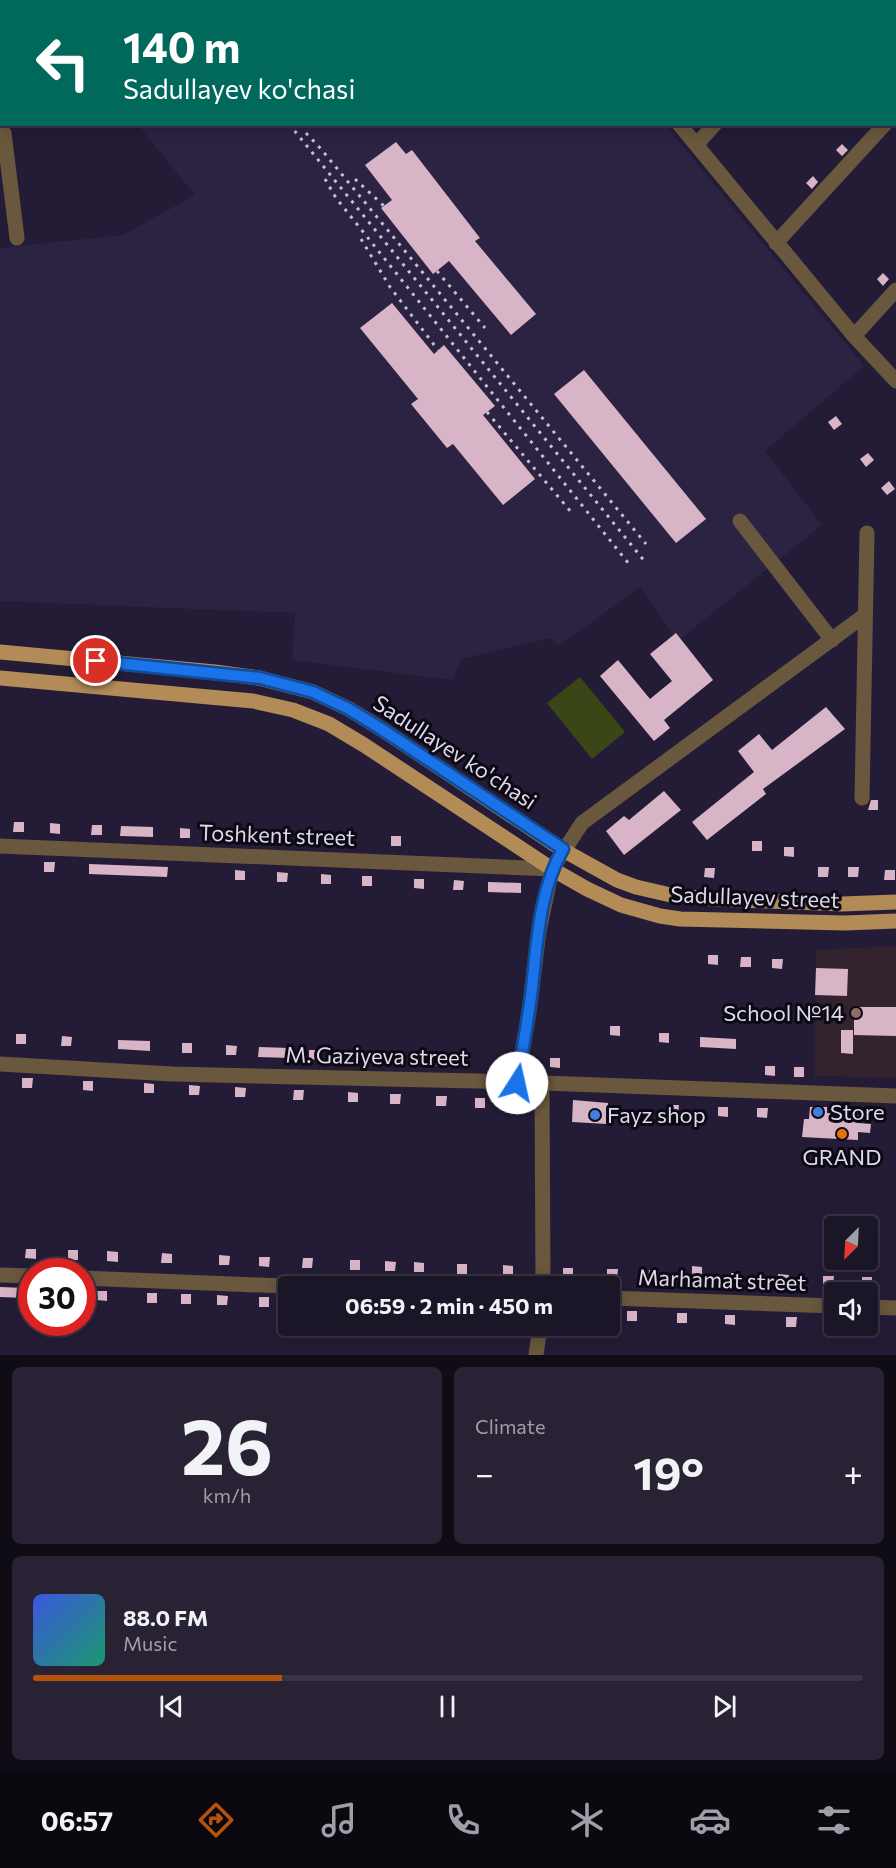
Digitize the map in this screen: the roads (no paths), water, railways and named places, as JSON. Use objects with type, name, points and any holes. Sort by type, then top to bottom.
[{"type":"main road","name":"Sadullayev ko'chasi","points":[[0,652],[215,672],[260,678],[313,692],[349,709],[383,730],[563,849],[617,880],[636,887],[675,896],[842,904],[896,902]]},
{"type":"main road","name":"Sadullayev street","points":[[0,678],[253,700],[293,710],[330,724],[552,869],[604,898],[660,916],[700,920],[845,923],[896,921]]},
{"type":"street","points":[[682,126],[854,336],[896,381]]},
{"type":"street","points":[[696,145],[713,126]]},
{"type":"street","points":[[776,243],[883,126]]},
{"type":"street","points":[[0,133],[4,133],[17,238]]},
{"type":"street","points":[[854,336],[896,290]]},
{"type":"street","points":[[740,521],[832,640]]},
{"type":"street","points":[[862,798],[867,533]]},
{"type":"street","points":[[517,1083],[529,1012],[538,931],[552,869],[582,823],[865,615]]},
{"type":"street","name":"Toshkent street","points":[[0,846],[552,869]]},
{"type":"street","name":"M. Gaziyeva street","points":[[0,1064],[172,1074],[896,1096]]},
{"type":"street","points":[[542,1084],[543,1276]]},
{"type":"street","points":[[0,1275],[18,1276]]},
{"type":"street","points":[[96,1279],[278,1286]]},
{"type":"street","name":"Marhamat street","points":[[620,1298],[824,1306]]},
{"type":"street","points":[[878,1307],[896,1308]]},
{"type":"street","points":[[536,1355],[539,1336]]},
{"type":"railway","points":[[291,126],[646,563]]},
{"type":"railway","points":[[306,133],[646,544]]},
{"type":"railway","points":[[325,179],[336,198],[629,564]]},
{"type":"railway","points":[[355,179],[384,206]]},
{"type":"railway","points":[[361,239],[390,287],[438,350]]},
{"type":"railway","points":[[437,271],[485,328]]},
{"type":"railway","points":[[487,412],[571,512]]},
{"type":"place","name":"School №14","points":[[856,1013]]},
{"type":"place","name":"Store","points":[[818,1112]]},
{"type":"place","name":"Fayz shop","points":[[595,1115]]},
{"type":"place","name":"GRAND","points":[[842,1134]]}]
